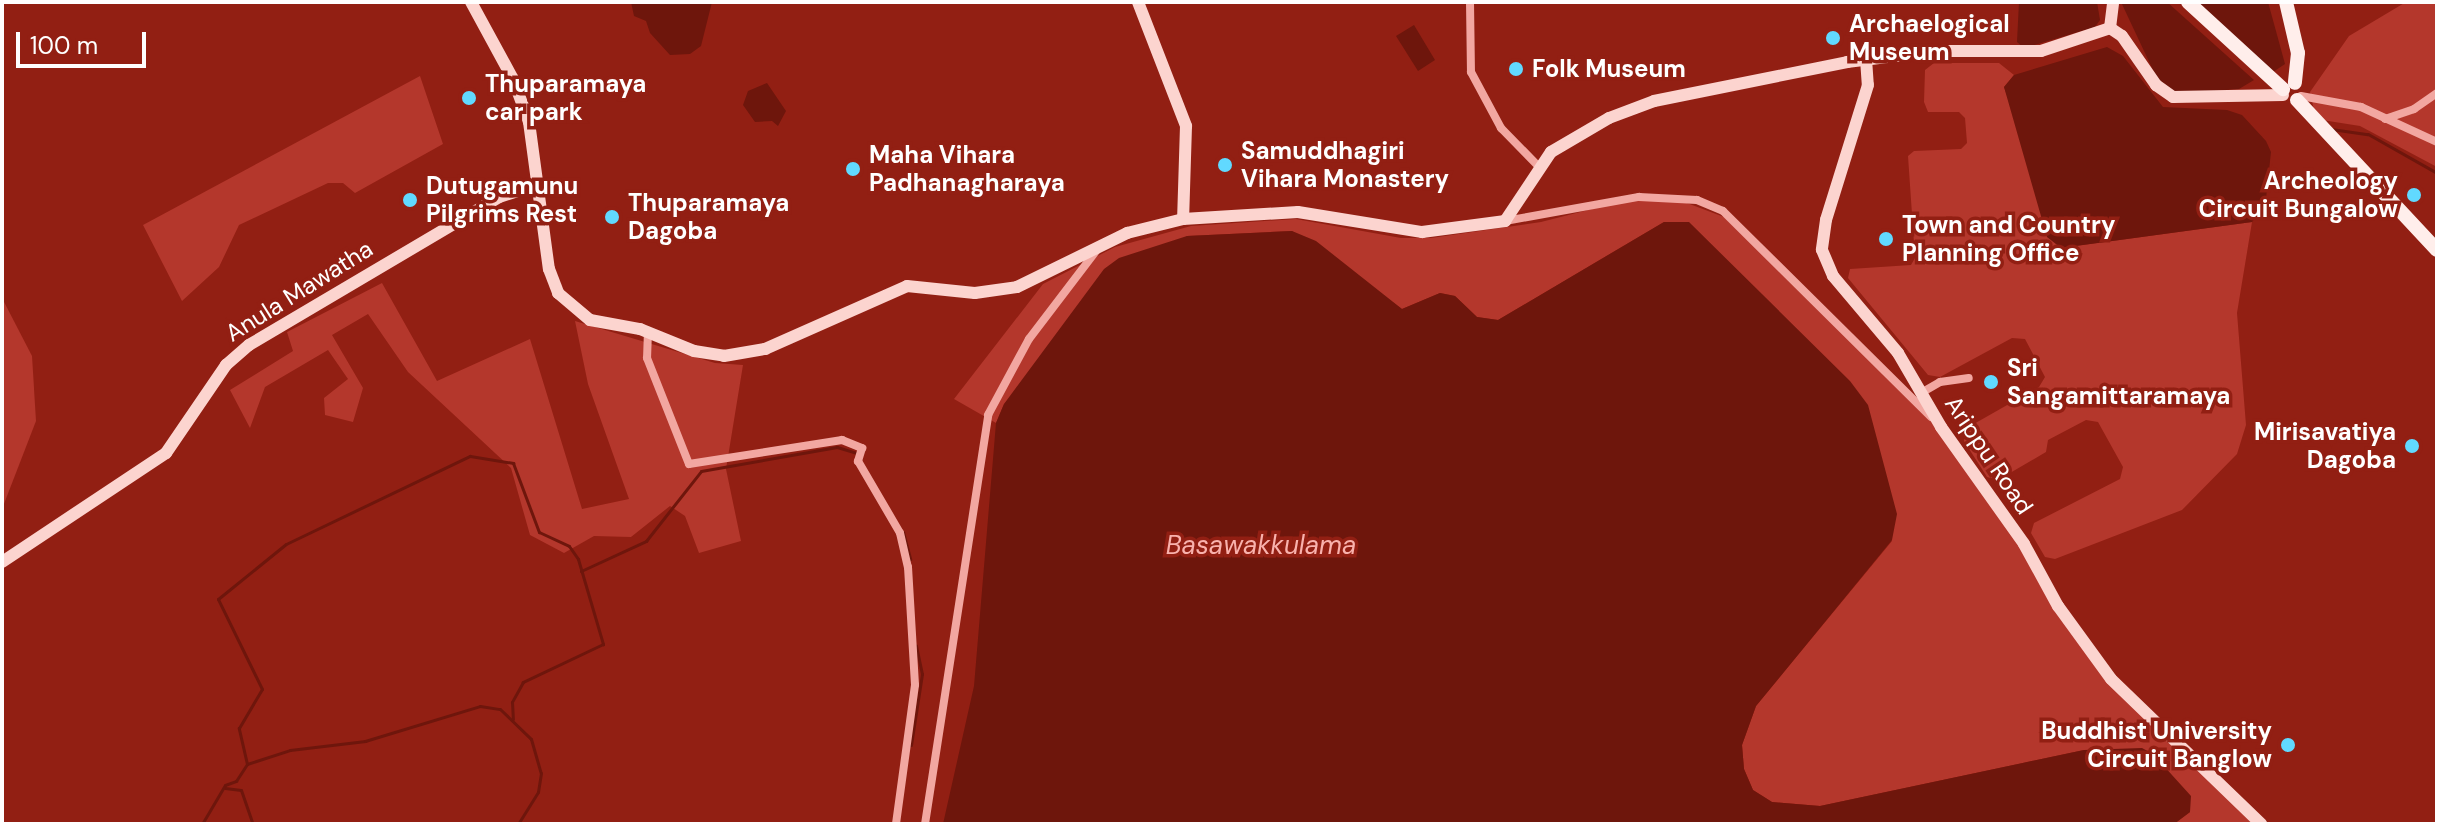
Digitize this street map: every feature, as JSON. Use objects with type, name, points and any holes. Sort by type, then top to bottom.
[{"type":"main road","points":[[471,2],[520,94],[539,184],[549,269],[558,293],[590,320],[648,331],[694,351],[749,354],[907,286],[963,293],[1007,289],[1037,280],[1102,244],[1183,219],[1298,212],[1422,232],[1505,221],[1540,168],[1563,142],[1642,104],[1866,59],[1952,50],[2041,51],[2110,28]]},
{"type":"main road","points":[[1138,2],[1186,126],[1183,219]]},
{"type":"main road","points":[[2110,28],[2113,2]]},
{"type":"main road","points":[[2188,2],[2292,93],[2437,250]]},
{"type":"main road","points":[[2286,2],[2298,53],[2292,93]]},
{"type":"main road","points":[[2110,28],[2122,36],[2156,85],[2173,97],[2292,93]]},
{"type":"main road","name":"Arippu Road","points":[[1866,59],[1868,85],[1831,196],[1822,250],[1833,276],[1898,353],[1941,427],[2111,679],[2261,824]]},
{"type":"main road","name":"Anula Mawatha","points":[[2,562],[166,453],[226,365],[249,345],[499,197],[539,184]]},
{"type":"street","points":[[1470,2],[1471,72],[1501,128],[1540,168]]},
{"type":"street","points":[[2292,93],[2361,107],[2437,142]]},
{"type":"street","points":[[2385,120],[2414,109],[2437,93]]},
{"type":"street","points":[[1505,221],[1639,197],[1697,200],[1723,211],[1941,427]]},
{"type":"street","points":[[925,824],[988,415],[1029,339],[1102,244]]},
{"type":"street","points":[[648,331],[647,358],[689,464],[842,440],[862,448],[858,461],[900,533],[908,567],[915,685],[896,824]]},
{"type":"street","points":[[1921,393],[1940,382],[1969,378]]},
{"type":"shaded area","points":[[2406,2],[2437,2],[2437,167],[2360,126],[2322,120],[2314,110],[2310,92],[2349,36]]},
{"type":"shaded area","points":[[1934,63],[1999,63],[2014,75],[2004,87],[2060,248],[2252,222],[2237,313],[2246,425],[2237,454],[2182,510],[2055,559],[2045,557],[2031,533],[2034,523],[2120,479],[2123,467],[2098,422],[2086,420],[2048,440],[2046,452],[1998,480],[1987,477],[1964,441],[1965,429],[2039,387],[2045,377],[2025,339],[2012,338],[1940,377],[1928,375],[1848,278],[1850,269],[1911,265],[1915,258],[1908,156],[1914,151],[1961,149],[1967,143],[1965,118],[1959,112],[1928,112],[1924,102],[1925,70]]},
{"type":"shaded area","points":[[420,76],[443,144],[355,193],[343,183],[328,183],[239,225],[219,267],[182,301],[143,225]]},
{"type":"shaded area","points":[[1639,197],[1671,197],[1724,217],[1941,427],[2111,679],[2261,824],[2174,824],[2190,812],[2084,750],[1820,806],[1772,802],[1753,790],[1744,769],[1742,745],[1756,706],[1892,541],[1664,222],[1498,320],[1477,317],[1455,296],[1440,293],[1402,309],[1292,231],[1187,236],[1004,404],[996,423],[954,399],[1043,284],[1115,247],[1191,226],[1296,219],[1401,238],[1431,238],[1541,222]]},
{"type":"shaded area","points":[[382,283],[437,381],[530,339],[582,509],[629,499],[588,384],[575,321],[715,363],[743,365],[726,469],[741,541],[699,553],[685,516],[670,506],[631,537],[594,536],[564,553],[530,535],[511,468],[408,372],[368,314],[332,335],[363,388],[353,422],[325,415],[324,398],[348,379],[328,350],[265,387],[250,428],[230,390],[293,351],[287,332]]},
{"type":"shaded area","points":[[2,298],[32,356],[36,421],[2,509]]},
{"type":"water","points":[[631,2],[712,2],[701,46],[690,54],[670,55],[650,33],[646,21],[634,16]]},
{"type":"water","points":[[2019,2],[2097,2],[2100,20],[2095,27],[2024,48],[2017,42]]},
{"type":"water","points":[[2121,2],[2167,2],[2254,80],[2239,89],[2173,94],[2160,85]]},
{"type":"water","points":[[2198,2],[2268,2],[2285,64],[2273,72]]},
{"type":"water","points":[[1414,25],[1435,60],[1418,71],[1396,36]]},
{"type":"water","points":[[2107,47],[2123,56],[2163,107],[2227,110],[2242,115],[2266,141],[2271,152],[2265,208],[2252,222],[2061,248],[2047,237],[2004,87],[2014,75]]},
{"type":"water","points":[[767,83],[786,111],[778,126],[772,121],[755,122],[743,105],[748,91]]},
{"type":"water","name":"Basawakkulama","points":[[1664,222],[1689,222],[1850,381],[1868,405],[1897,514],[1892,540],[1756,706],[1742,745],[1744,769],[1753,790],[1772,802],[1820,806],[2084,750],[2142,748],[2153,754],[2191,796],[2190,812],[2174,824],[943,824],[974,686],[996,423],[1004,404],[1104,269],[1119,258],[1187,236],[1292,231],[1316,241],[1402,309],[1440,293],[1455,296],[1477,317],[1498,320]]},
{"type":"waterway","points":[[2331,129],[2368,134],[2437,173]]},
{"type":"waterway","points":[[581,571],[646,541],[701,471],[837,447],[857,453]]},
{"type":"waterway","points":[[202,824],[225,785],[236,781],[247,764],[239,728],[262,689],[218,599],[286,544],[470,456],[513,463],[539,532],[569,546],[578,559],[603,644],[523,682],[512,702],[513,719]]},
{"type":"waterway","points":[[903,532],[910,559]]},
{"type":"waterway","points":[[911,745],[922,674],[916,646]]},
{"type":"waterway","points":[[247,764],[290,750],[365,741],[480,706],[500,709],[531,739],[541,773],[538,792],[518,824]]},
{"type":"waterway","points":[[225,788],[241,790],[253,824]]},
{"type":"place","name":"Archaelogical Museum","points":[[1833,38]]},
{"type":"place","name":"Folk Museum","points":[[1516,69]]},
{"type":"place","name":"Thuparamaya car park","points":[[469,98]]},
{"type":"place","name":"Samuddhagiri Vihara Monastery","points":[[1225,165]]},
{"type":"place","name":"Maha Vihara Padhanagharaya","points":[[853,169]]},
{"type":"place","name":"Archeology Circuit Bungalow","points":[[2414,195]]},
{"type":"place","name":"Dutugamunu Pilgrims Rest","points":[[410,200]]},
{"type":"place","name":"Thuparamaya Dagoba","points":[[612,217]]},
{"type":"place","name":"Town and Country Planning Office","points":[[1886,239]]},
{"type":"place","name":"Sri Sangamittaramaya","points":[[1991,382]]},
{"type":"place","name":"Mirisavatiya Dagoba","points":[[2412,446]]},
{"type":"place","name":"Buddhist University Circuit Banglow","points":[[2288,745]]}]
